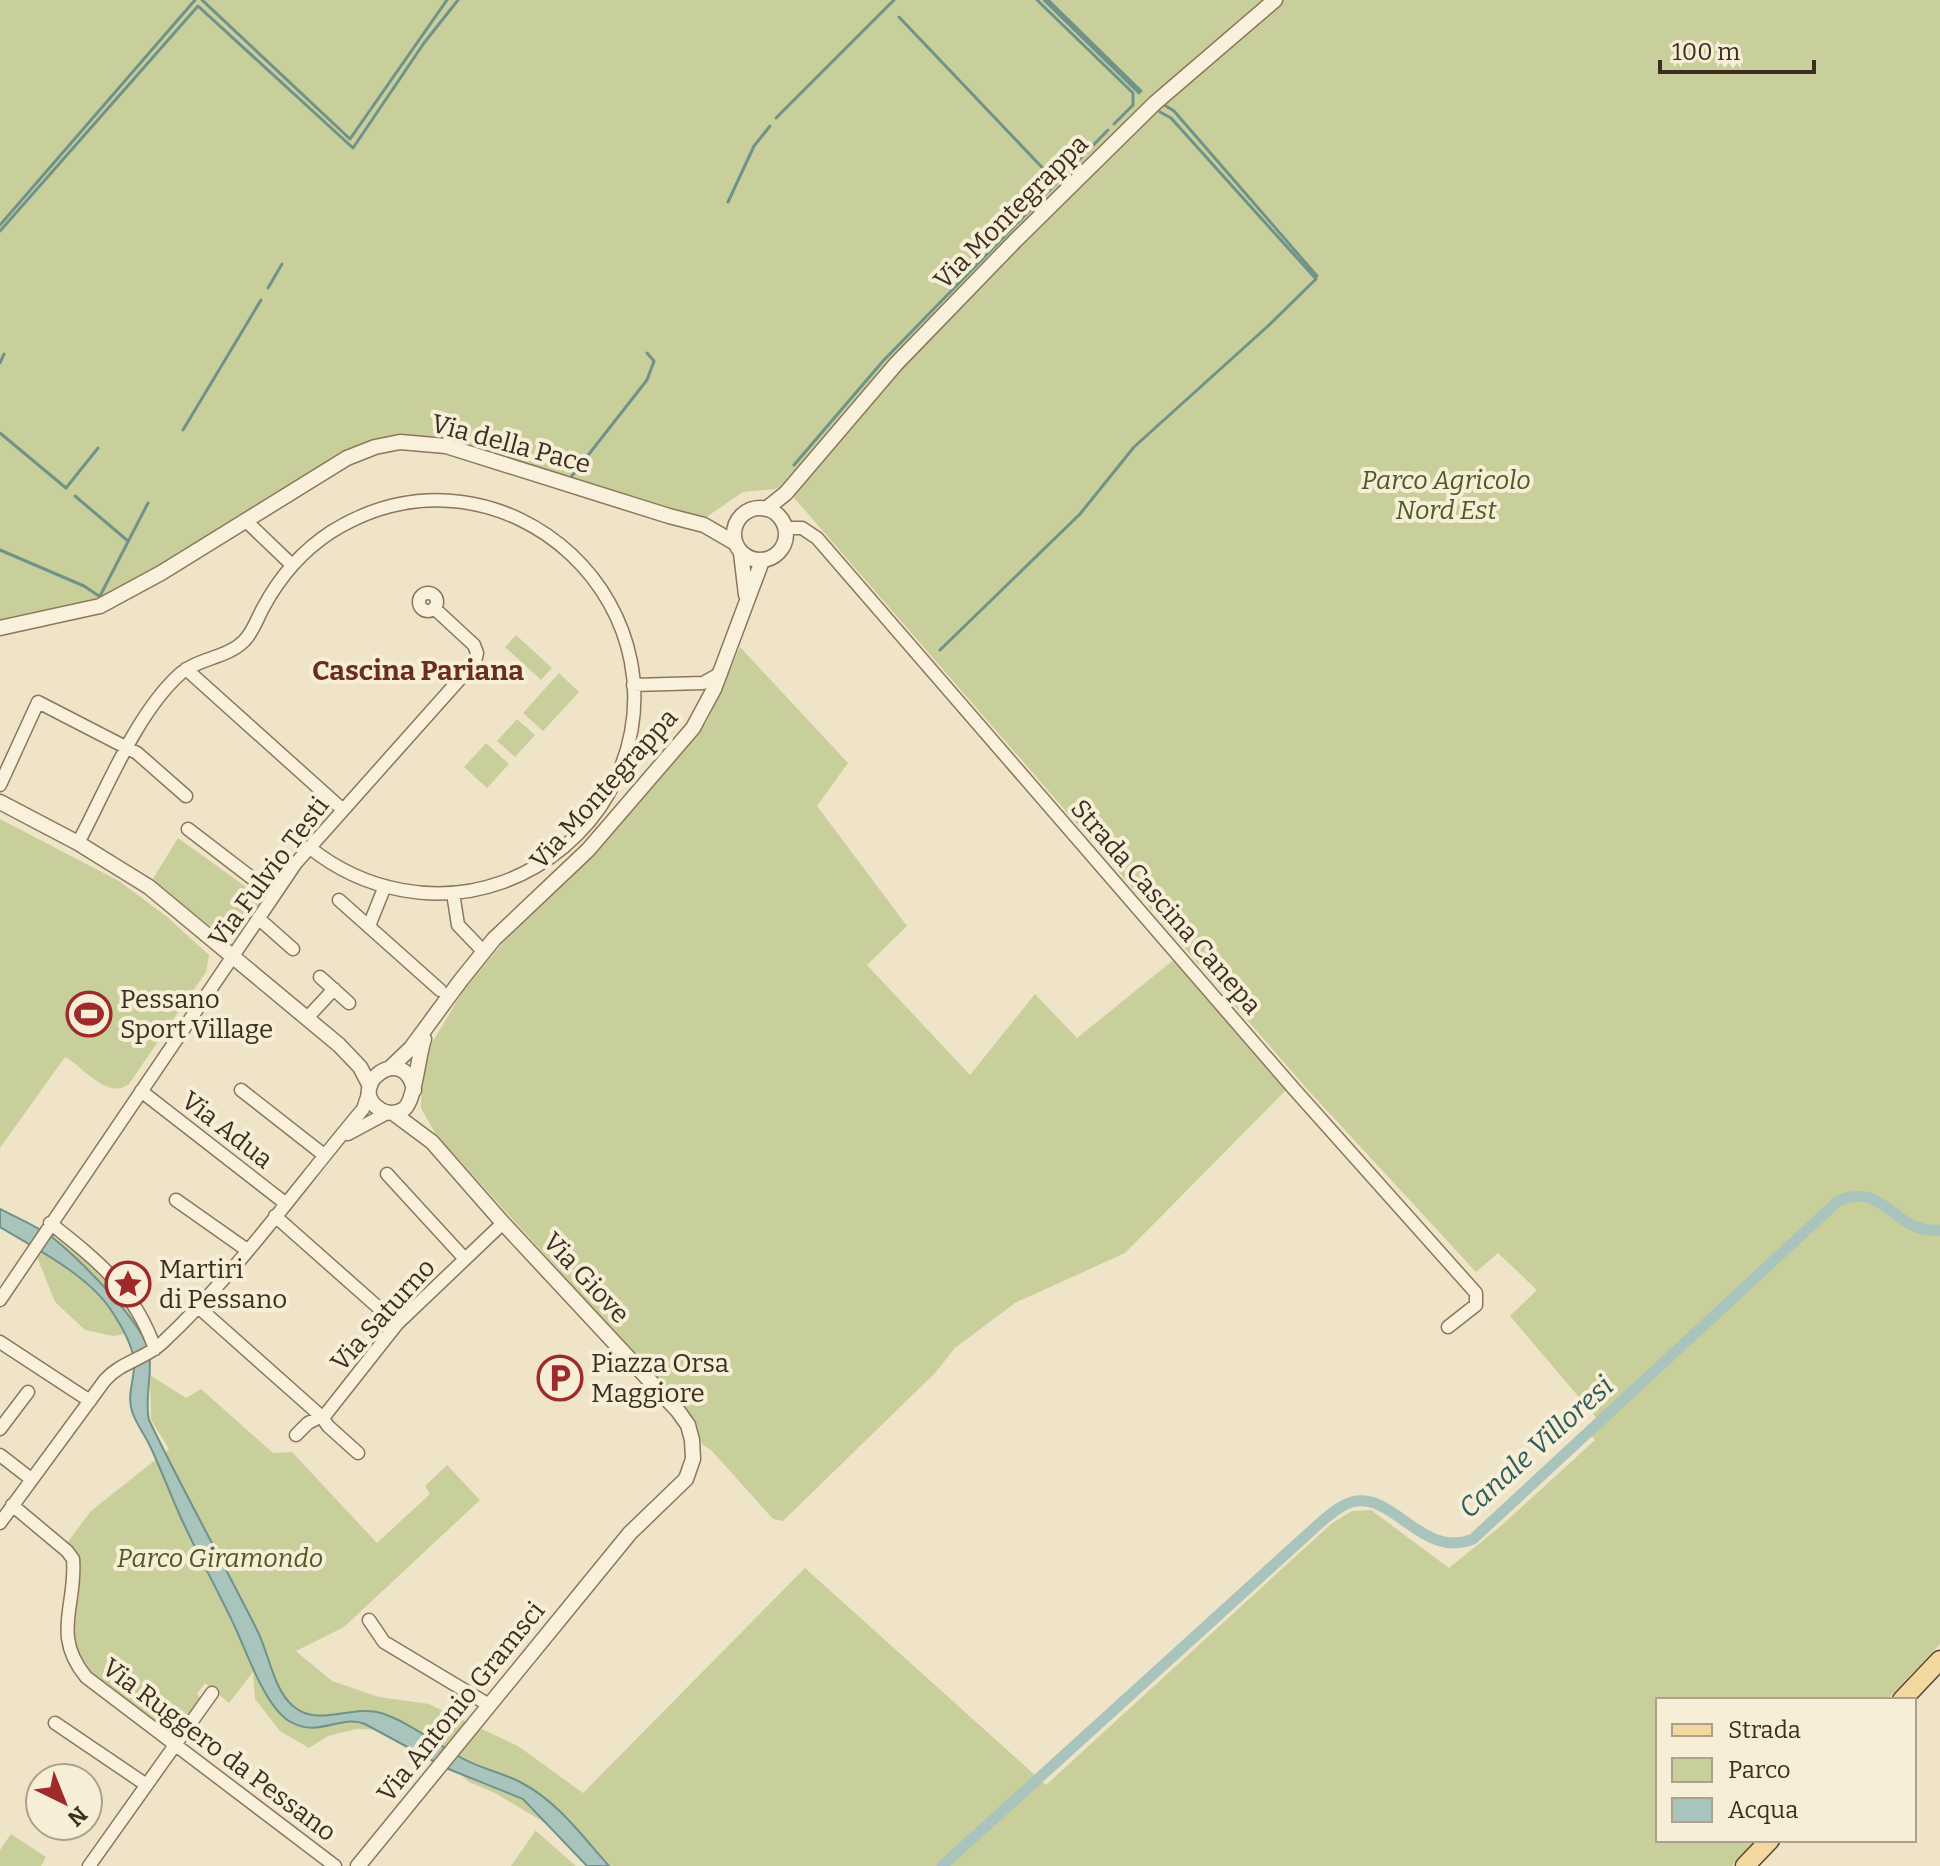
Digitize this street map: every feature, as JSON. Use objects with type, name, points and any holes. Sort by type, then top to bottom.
[{"type":"main road","points":[[1904,1698],[1940,1660]]},
{"type":"main road","points":[[1745,1866],[1768,1842]]},
{"type":"street","name":"Via Montegrappa","points":[[766,509],[800,477],[896,364],[1015,241],[1147,111],[1275,0]]},
{"type":"street","name":"Via della Pace","points":[[0,628],[100,606],[161,573],[347,458],[375,447],[409,442],[455,448],[685,519],[714,529],[738,548]]},
{"type":"street","name":"Via Montegrappa","points":[[784,524],[800,477]]},
{"type":"street","points":[[78,843],[151,706],[186,669],[244,641],[273,590],[292,565],[352,520],[387,507],[446,501],[499,510],[549,535],[568,550],[593,577],[611,604],[623,631],[633,685],[633,718],[621,765],[606,797],[583,828],[551,857],[519,875],[488,887],[453,893],[420,893],[385,886],[342,869],[309,847]]},
{"type":"street","points":[[766,509],[774,512],[784,524],[786,536],[782,549],[772,558],[762,561],[750,559],[738,548],[736,524],[745,513],[766,509]]},
{"type":"street","name":"Via della Pace","points":[[685,519],[720,520],[745,513]]},
{"type":"street","points":[[245,520],[292,565]]},
{"type":"street","name":"Strada Cascina Canepa","points":[[784,524],[802,528],[817,538],[1294,1089],[1476,1293],[1476,1305],[1448,1327]]},
{"type":"street","name":"Via Montegrappa","points":[[738,548],[746,600]]},
{"type":"street","name":"Via Montegrappa","points":[[387,1069],[407,1053],[483,951],[521,911],[588,850],[697,723],[721,673],[762,561]]},
{"type":"street","name":"Via Fulvio Testi","points":[[0,1300],[309,847],[475,662],[477,653],[474,645],[434,608]]},
{"type":"street","points":[[186,669],[342,809]]},
{"type":"street","points":[[633,685],[703,683],[721,673]]},
{"type":"street","points":[[0,785],[38,702],[143,757],[186,796]]},
{"type":"street","points":[[0,802],[78,843],[172,903],[339,1045],[364,1062],[409,1076],[414,1093],[405,1109],[369,1120],[328,1150]]},
{"type":"street","points":[[188,829],[274,895]]},
{"type":"street","points":[[369,926],[385,886]]},
{"type":"street","points":[[453,893],[458,925],[483,951]]},
{"type":"street","points":[[339,900],[440,990]]},
{"type":"street","points":[[258,918],[293,949]]},
{"type":"street","points":[[320,977],[349,1003]]},
{"type":"street","points":[[307,1018],[334,989]]},
{"type":"street","name":"Via Montegrappa","points":[[414,1093],[417,1059],[429,1024]]},
{"type":"street","points":[[339,1045],[360,1067],[370,1088],[373,1104],[391,1112]]},
{"type":"street","points":[[0,1523],[111,1373],[155,1349],[197,1306],[363,1109],[373,1078],[387,1069]]},
{"type":"street","points":[[241,1090],[328,1150]]},
{"type":"street","name":"Via Adua","points":[[141,1091],[285,1203]]},
{"type":"street","name":"Via Giove","points":[[414,1093],[418,1118],[432,1142],[678,1411],[688,1425],[693,1451]]},
{"type":"street","name":"Via Giove","points":[[391,1112],[432,1142]]},
{"type":"street","points":[[387,1174],[465,1259]]},
{"type":"street","points":[[176,1200],[247,1250]]},
{"type":"street","points":[[275,1216],[397,1324]]},
{"type":"street","name":"Via Saturno","points":[[296,1435],[308,1423],[322,1417],[397,1324],[503,1223]]},
{"type":"street","points":[[48,1226],[102,1265],[122,1287],[143,1318],[155,1349]]},
{"type":"street","points":[[197,1306],[358,1453]]},
{"type":"street","points":[[0,1342],[90,1401]]},
{"type":"street","points":[[0,1429],[28,1392]]},
{"type":"street","name":"Via Antonio Gramsci","points":[[358,1866],[630,1533],[683,1483],[690,1471],[693,1451]]},
{"type":"street","points":[[0,1455],[31,1479]]},
{"type":"street","name":"Via Ruggero da Pessano","points":[[12,1505],[69,1552],[73,1559],[68,1649],[90,1681],[335,1866]]},
{"type":"street","points":[[369,1620],[384,1642],[489,1705]]},
{"type":"street","points":[[89,1866],[212,1693]]},
{"type":"street","points":[[55,1723],[145,1784]]},
{"type":"green space","name":"Parco Agricolo Nord Est","points":[[0,0],[1940,0],[1940,1644],[1889,1698],[1656,1698],[1656,1842],[1755,1842],[1732,1866],[589,1866],[562,1833],[495,1793],[469,1782],[432,1747],[385,1730],[357,1729],[328,1736],[309,1748],[280,1731],[255,1699],[253,1672],[229,1703],[205,1683],[197,1694],[202,1700],[173,1738],[90,1673],[74,1647],[67,1543],[91,1511],[169,1449],[151,1420],[150,1375],[186,1398],[201,1389],[273,1453],[292,1452],[377,1543],[430,1494],[425,1486],[447,1465],[480,1500],[344,1627],[296,1651],[332,1681],[379,1697],[429,1704],[518,1746],[583,1793],[805,1568],[1046,1785],[1331,1524],[1352,1511],[1371,1510],[1449,1568],[1502,1525],[1595,1440],[1589,1432],[1600,1422],[1510,1316],[1537,1290],[1498,1253],[1476,1272],[1307,1089],[783,485],[775,489],[743,492],[705,518],[665,511],[435,437],[408,435],[382,438],[346,452],[232,524],[99,598],[0,622]]},
{"type":"green space","points":[[516,635],[552,668],[541,680],[505,647]]},
{"type":"green space","points":[[740,647],[848,763],[817,806],[907,926],[867,965],[970,1075],[1035,994],[1077,1038],[1176,958],[1288,1088],[1125,1253],[1015,1303],[955,1348],[935,1373],[783,1521],[773,1519],[712,1451],[702,1444],[693,1419],[435,1133],[421,1108],[422,1069],[433,1041],[465,988],[529,912],[588,861],[707,722]]},
{"type":"green space","points":[[559,673],[579,692],[543,731],[523,713]]},
{"type":"green space","points":[[517,719],[535,735],[515,757],[497,741]]},
{"type":"green space","points":[[486,743],[509,764],[487,788],[464,767]]},
{"type":"green space","name":"Pessano Sport Village","points":[[0,819],[119,881],[166,916],[209,955],[206,972],[129,1084],[121,1088],[104,1085],[65,1057],[0,1148]]},
{"type":"green space","points":[[178,838],[263,899],[234,939],[215,930],[151,882]]},
{"type":"green space","points":[[53,1236],[117,1291],[134,1318],[137,1332],[113,1336],[85,1330],[55,1302],[37,1257]]},
{"type":"green space","points":[[536,1831],[576,1866],[511,1866]]},
{"type":"green space","points":[[11,1834],[46,1857],[41,1866],[0,1866],[0,1850]]},
{"type":"water","points":[[0,1209],[49,1235],[74,1257],[122,1307],[144,1339],[150,1361],[149,1420],[257,1630],[286,1699],[303,1712],[313,1715],[359,1711],[381,1713],[412,1727],[468,1761],[522,1783],[558,1810],[609,1866],[587,1866],[523,1799],[446,1768],[365,1724],[346,1722],[310,1728],[289,1721],[280,1714],[258,1678],[133,1414],[130,1396],[134,1359],[123,1330],[111,1310],[89,1285],[60,1263],[0,1227]]},
{"type":"waterway","points":[[0,225],[195,0]]},
{"type":"waterway","points":[[202,0],[350,139],[447,0]]},
{"type":"waterway","points":[[0,231],[198,6],[353,148],[424,43],[458,0]]},
{"type":"waterway","points":[[776,118],[894,0]]},
{"type":"waterway","points":[[1037,0],[1133,93],[1133,105],[1114,124]]},
{"type":"waterway","points":[[1044,0],[1139,93]]},
{"type":"waterway","points":[[1048,0],[1141,91]]},
{"type":"waterway","points":[[899,17],[1056,182]]},
{"type":"waterway","points":[[1166,106],[1174,111],[1317,276]]},
{"type":"waterway","points":[[940,650],[1080,514],[1134,447],[1316,279],[1171,118],[1160,112]]},
{"type":"waterway","points":[[728,202],[754,146],[770,126]]},
{"type":"waterway","points":[[794,465],[883,361],[1108,130]]},
{"type":"waterway","points":[[268,288],[282,264]]},
{"type":"waterway","points":[[183,430],[261,300]]},
{"type":"waterway","points":[[571,477],[647,380],[654,361],[647,353]]},
{"type":"waterway","points":[[0,363],[4,354]]},
{"type":"waterway","points":[[0,433],[66,488],[98,448]]},
{"type":"waterway","points":[[75,496],[128,541]]},
{"type":"waterway","points":[[100,596],[148,503]]},
{"type":"waterway","points":[[0,550],[84,586],[99,596]]},
{"type":"waterway","name":"Canale Villoresi","points":[[942,1866],[1339,1508],[1352,1502],[1367,1501],[1381,1506],[1438,1541],[1455,1543],[1473,1539],[1838,1201],[1854,1196],[1868,1197],[1911,1225],[1940,1230]]},
{"type":"place","name":"Pessano Sport Village","points":[[89,1014]]},
{"type":"place","name":"Martiri di Pessano","points":[[128,1284]]},
{"type":"place","name":"Piazza Orsa Maggiore","points":[[560,1378]]},
{"type":"district","name":"Cascina Pariana","points":[[418,670]]},
{"type":"park label","name":"Parco Giramondo","points":[[220,1558]]}]
